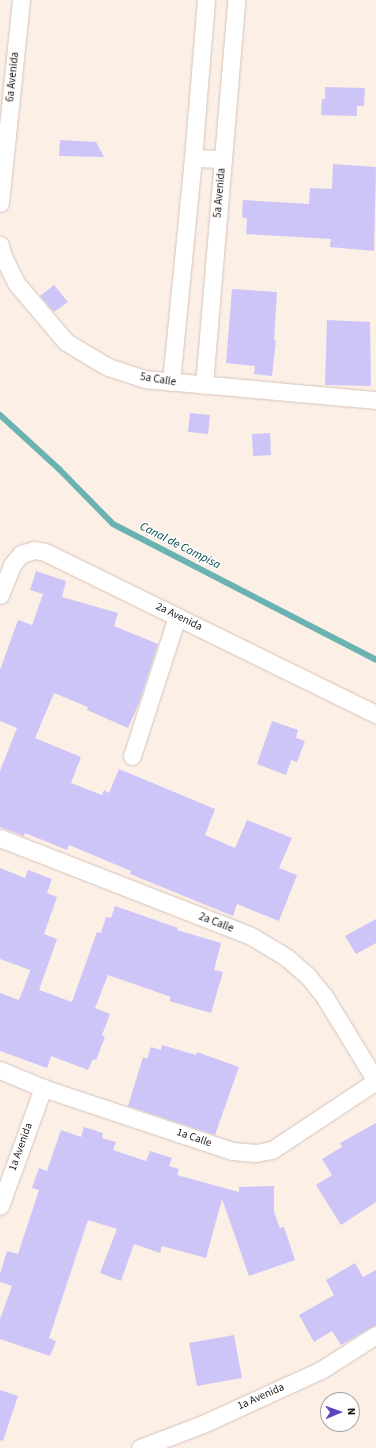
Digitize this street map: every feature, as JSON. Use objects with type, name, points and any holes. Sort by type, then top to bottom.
[{"type":"street","name":"6a Avenida","points":[[0,203],[21,0]]},
{"type":"street","points":[[171,382],[193,158],[206,0]]},
{"type":"street","name":"5a Avenida","points":[[204,385],[236,0]]},
{"type":"street","points":[[193,158],[223,159]]},
{"type":"street","name":"5a Calle","points":[[0,245],[2,254],[16,283],[66,342],[108,367],[144,380],[376,400]]},
{"type":"street","name":"2a Avenida","points":[[0,595],[12,565],[21,554],[34,550],[45,552],[376,714]]},
{"type":"street","points":[[132,756],[177,617]]},
{"type":"street","name":"2a Calle","points":[[0,838],[252,936],[286,956],[307,975],[324,996],[376,1081]]},
{"type":"street","name":"1a Calle","points":[[0,1070],[43,1088],[232,1151],[256,1153],[272,1150],[376,1081]]},
{"type":"street","name":"1a Avenida","points":[[0,1206],[43,1088]]},
{"type":"street","name":"1a Avenida","points":[[140,1448],[202,1424],[321,1370],[376,1335]]},
{"type":"building","points":[[325,87],[365,88],[364,106],[357,106],[357,116],[321,115],[322,99],[325,99]]},
{"type":"building","points":[[60,140],[96,142],[104,157],[59,156]]},
{"type":"building","points":[[333,164],[376,167],[374,251],[330,247],[331,239],[246,234],[247,219],[242,217],[243,200],[309,204],[310,188],[332,189]]},
{"type":"building","points":[[54,285],[68,302],[54,312],[40,296]]},
{"type":"building","points":[[232,289],[277,292],[274,340],[276,340],[272,376],[254,374],[255,366],[226,363]]},
{"type":"building","points":[[327,320],[370,322],[371,386],[325,385]]},
{"type":"building","points":[[190,413],[210,415],[208,434],[188,432]]},
{"type":"building","points":[[270,433],[271,455],[253,456],[252,434]]},
{"type":"building","points":[[36,571],[66,581],[62,597],[118,613],[114,626],[158,644],[139,703],[128,728],[87,710],[88,707],[54,693],[35,738],[81,757],[71,783],[102,795],[104,790],[109,793],[119,769],[215,809],[205,835],[235,848],[247,820],[292,838],[279,868],[297,875],[279,921],[237,904],[233,916],[130,874],[131,871],[69,845],[67,850],[25,833],[24,836],[0,827],[0,771],[17,728],[0,721],[0,670],[18,620],[32,625],[43,594],[30,590]]},
{"type":"building","points":[[272,721],[298,730],[296,738],[305,741],[297,762],[291,760],[286,775],[257,764]]},
{"type":"building","points":[[0,868],[25,878],[28,870],[52,879],[47,893],[57,897],[44,934],[57,939],[39,990],[72,1002],[97,932],[101,933],[106,917],[111,918],[115,906],[178,928],[177,930],[221,943],[214,970],[223,972],[211,1013],[169,1001],[171,997],[108,975],[95,1008],[110,1014],[102,1035],[105,1037],[96,1060],[93,1059],[88,1070],[51,1056],[47,1068],[0,1051],[0,993],[19,1000],[31,969],[30,970],[0,959]]},
{"type":"building","points":[[376,919],[376,943],[356,954],[345,936]]},
{"type":"building","points":[[162,1045],[196,1055],[197,1052],[239,1067],[215,1135],[128,1106],[143,1057],[147,1059],[151,1047],[161,1050]]},
{"type":"building","points":[[376,1123],[376,1202],[341,1225],[316,1185],[332,1175],[322,1159],[342,1147],[340,1143]]},
{"type":"building","points":[[84,1127],[103,1133],[102,1138],[116,1142],[113,1150],[146,1161],[150,1151],[172,1158],[169,1166],[179,1169],[177,1175],[239,1192],[239,1187],[274,1186],[274,1212],[280,1228],[284,1227],[295,1260],[249,1276],[222,1199],[206,1258],[162,1246],[160,1253],[134,1244],[121,1281],[100,1273],[117,1229],[88,1220],[49,1338],[56,1341],[50,1356],[0,1339],[0,1319],[12,1286],[0,1282],[0,1274],[7,1251],[18,1254],[39,1190],[32,1188],[39,1168],[47,1171],[61,1130],[81,1137]]},
{"type":"building","points":[[355,1263],[363,1277],[376,1270],[376,1325],[341,1345],[332,1331],[314,1342],[299,1315],[334,1295],[326,1280]]},
{"type":"building","points":[[234,1335],[242,1378],[197,1386],[189,1343]]},
{"type":"building","points":[[0,1390],[18,1396],[3,1441],[0,1440]]},
{"type":"waterway","name":"Canal de Campisa","points":[[0,415],[59,469],[113,524],[376,660]]}]
